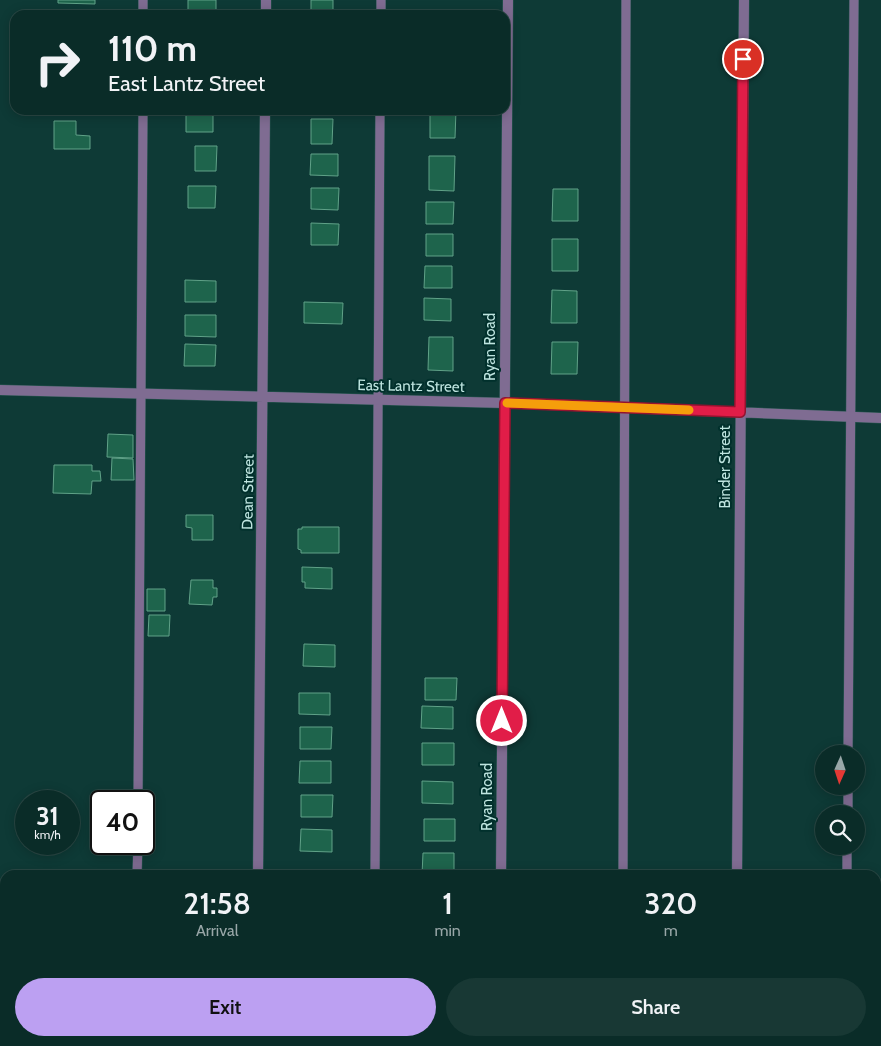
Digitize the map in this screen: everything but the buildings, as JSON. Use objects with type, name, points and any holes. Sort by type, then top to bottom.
[{"type":"street","name":"Binder Street","points":[[737,870],[744,0]]},
{"type":"street","name":"Dean Street","points":[[258,870],[266,115]]},
{"type":"street","name":"Ryan Road","points":[[501,870],[507,115]]},
{"type":"street","name":"East Lantz Street","points":[[0,390],[505,403],[881,418]]},
{"type":"lane","points":[[623,870],[626,0]]},
{"type":"lane","points":[[848,745],[854,0]]},
{"type":"lane","points":[[138,790],[143,115]]},
{"type":"lane","points":[[375,870],[380,115]]},
{"type":"lane","points":[[137,870],[138,855]]},
{"type":"lane","points":[[847,870],[848,855]]},
{"type":"slow traffic","points":[[507,403],[689,410]]},
{"type":"route","points":[[502,721],[505,403],[740,412],[743,59]]}]
